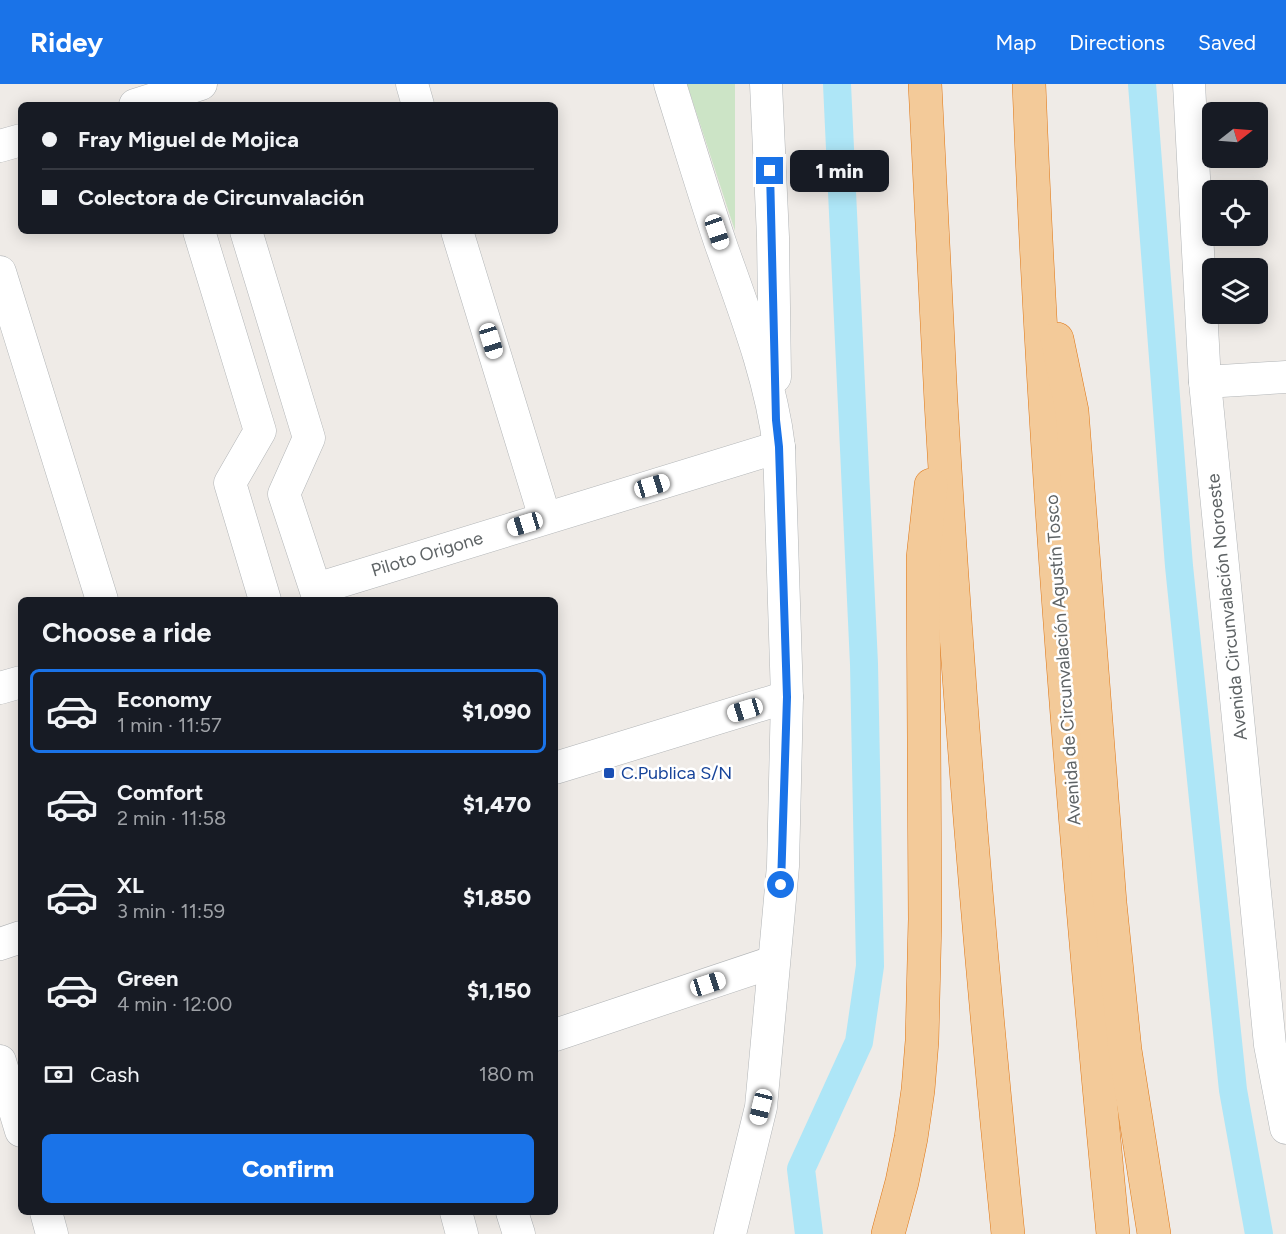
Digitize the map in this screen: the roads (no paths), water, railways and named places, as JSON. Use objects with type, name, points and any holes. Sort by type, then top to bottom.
[{"type":"highway","points":[[925,84],[941,403],[968,795],[990,1058],[1008,1234]]},
{"type":"highway","name":"Avenida de Circunvalación Agustín Tosco","points":[[1029,84],[1035,236],[1064,676],[1082,908],[1113,1234]]},
{"type":"highway","points":[[1035,236],[1072,411],[1114,946],[1125,1050],[1154,1234]]},
{"type":"highway","points":[[888,1234],[911,1138],[922,1041],[925,919],[923,558],[941,403]]},
{"type":"street","points":[[152,98],[201,84],[207,102]]},
{"type":"street","points":[[412,84],[417,102]]},
{"type":"street","points":[[670,84],[748,322],[778,433]]},
{"type":"street","points":[[730,1234],[761,1107],[783,866],[787,697],[766,84]]},
{"type":"street","name":"Avenida Circunvalación Noroeste","points":[[1189,84],[1204,382],[1286,1128]]},
{"type":"street","points":[[0,146],[18,141]]},
{"type":"street","points":[[717,232],[738,250],[749,251],[758,251],[773,237]]},
{"type":"street","points":[[200,234],[260,431],[230,483],[265,597]]},
{"type":"street","points":[[247,234],[309,438],[284,494],[317,594]]},
{"type":"street","points":[[458,234],[545,518]]},
{"type":"street","points":[[0,272],[101,597]]},
{"type":"street","points":[[1204,382],[1286,377]]},
{"type":"street","name":"Piloto Origone","points":[[317,594],[545,518],[778,433]]},
{"type":"street","points":[[0,688],[18,683]]},
{"type":"street","points":[[558,767],[787,697]]},
{"type":"street","points":[[0,944],[18,938]]},
{"type":"street","points":[[558,1034],[773,962]]},
{"type":"street","points":[[0,1061],[18,1121]]},
{"type":"street","points":[[47,1215],[52,1234]]},
{"type":"street","points":[[457,1215],[462,1234]]},
{"type":"street","points":[[513,1215],[519,1234]]},
{"type":"waterway","points":[[809,1234],[801,1169],[859,1042],[870,966],[864,664],[837,84]]},
{"type":"waterway","points":[[1142,84],[1179,566],[1233,1090],[1259,1234]]},
{"type":"place","name":"C.Publica S/N","points":[[609,773]]}]
